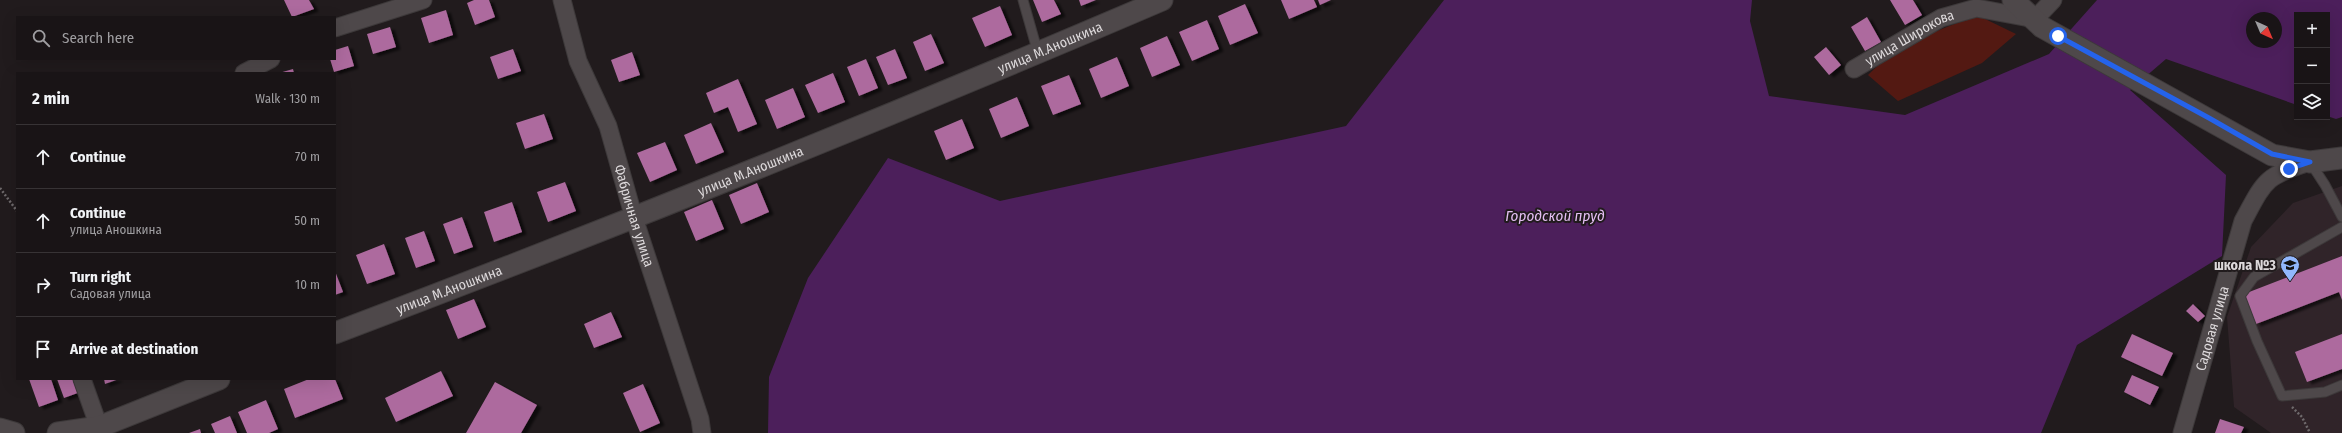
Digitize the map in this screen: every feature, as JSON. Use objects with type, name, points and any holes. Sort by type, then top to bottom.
[{"type":"street","points":[[336,28],[423,0]]},
{"type":"street","name":"Фабричная улица","points":[[562,0],[578,61],[608,126],[634,218],[700,419],[702,433]]},
{"type":"street","name":"улица М.Аношкина","points":[[336,333],[634,218],[1038,53],[1162,0]]},
{"type":"street","points":[[2013,0],[2042,26],[2058,36],[2272,154],[2310,162],[2342,158]]},
{"type":"street","points":[[2035,19],[2053,0]]},
{"type":"street","name":"улица Широкова","points":[[1854,69],[1941,18],[1976,8],[2035,19]]},
{"type":"street","points":[[246,72],[269,60]]},
{"type":"street","name":"Садовая улица","points":[[2182,433],[2243,221],[2260,190],[2271,177],[2310,162]]},
{"type":"street","points":[[82,380],[99,428]]},
{"type":"street","points":[[58,433],[99,428],[217,380]]},
{"type":"street","points":[[0,429],[14,433]]},
{"type":"lane","points":[[1023,0],[1038,53]]},
{"type":"lane","points":[[2310,162],[2325,185],[2342,217]]},
{"type":"lane","points":[[2342,227],[2254,277],[2240,296],[2257,342],[2282,396],[2325,392],[2342,385]]},
{"type":"lane","points":[[336,343],[359,334],[365,322]]},
{"type":"path","points":[[0,188],[16,210]]},
{"type":"path","points":[[2282,396],[2302,417],[2310,433]]},
{"type":"shaded area","points":[[1979,16],[2016,34],[1982,63],[1898,101],[1868,75],[1880,64],[1906,46],[1934,32]]},
{"type":"shaded area","name":"школа №3","points":[[2342,186],[2342,433],[2271,433],[2234,407],[2227,317],[2251,247],[2293,203]]},
{"type":"water","name":"Городской пруд","points":[[1444,0],[1752,0],[1750,21],[1769,96],[1905,115],[2049,54],[2097,0],[2342,0],[2342,117],[2336,119],[2330,117],[2330,12],[2294,12],[2294,104],[2166,59],[2130,90],[2226,175],[2222,256],[2077,345],[2041,433],[768,433],[769,377],[808,278],[888,158],[1000,201],[1346,126]]},
{"type":"building","points":[[284,0],[309,0],[314,9],[292,16]]},
{"type":"building","points":[[474,0],[489,0],[495,17],[475,25],[467,3]]},
{"type":"building","points":[[1033,0],[1054,0],[1061,14],[1042,22]]},
{"type":"building","points":[[1079,0],[1096,0],[1081,6]]},
{"type":"building","points":[[1281,0],[1314,0],[1317,7],[1289,19]]},
{"type":"building","points":[[1318,0],[1331,0],[1320,5]]},
{"type":"building","points":[[1890,0],[1913,0],[1922,15],[1905,25]]},
{"type":"building","points":[[1245,4],[1258,33],[1230,45],[1218,16]]},
{"type":"building","points":[[1000,6],[1012,35],[985,47],[972,18]]},
{"type":"building","points":[[446,10],[453,35],[429,43],[421,18]]},
{"type":"building","points":[[1867,17],[1881,42],[1865,51],[1851,27]]},
{"type":"building","points":[[1207,20],[1219,49],[1192,61],[1179,32]]},
{"type":"building","points":[[390,27],[396,47],[373,54],[367,34]]},
{"type":"building","points":[[931,34],[944,63],[925,71],[913,42]]},
{"type":"building","points":[[1167,36],[1180,65],[1152,77],[1140,48]]},
{"type":"building","points":[[348,46],[354,66],[334,72],[330,60],[336,60],[336,50]]},
{"type":"building","points":[[1826,47],[1841,65],[1829,75],[1814,57]]},
{"type":"building","points":[[513,49],[521,71],[498,79],[490,57]]},
{"type":"building","points":[[895,49],[907,78],[888,85],[876,57]]},
{"type":"building","points":[[632,52],[640,75],[619,82],[611,60]]},
{"type":"building","points":[[1117,57],[1129,86],[1101,98],[1089,69]]},
{"type":"building","points":[[866,59],[878,88],[859,96],[847,67]]},
{"type":"building","points":[[293,69],[294,72],[282,72]]},
{"type":"building","points":[[833,73],[845,102],[818,113],[805,85]]},
{"type":"building","points":[[1069,75],[1081,104],[1053,115],[1041,86]]},
{"type":"building","points":[[738,79],[757,124],[738,132],[728,107],[714,113],[706,93]]},
{"type":"building","points":[[793,88],[805,117],[777,129],[765,100]]},
{"type":"building","points":[[1017,97],[1029,126],[1001,138],[989,109]]},
{"type":"building","points":[[544,114],[553,139],[525,149],[516,123]]},
{"type":"building","points":[[962,119],[974,148],[946,160],[934,131]]},
{"type":"building","points":[[711,123],[724,152],[696,164],[684,135]]},
{"type":"building","points":[[665,142],[677,170],[650,182],[637,153]]},
{"type":"building","points":[[565,182],[576,211],[548,222],[537,192]]},
{"type":"building","points":[[757,183],[769,212],[741,224],[729,195]]},
{"type":"building","points":[[712,200],[724,229],[696,241],[684,212]]},
{"type":"building","points":[[512,202],[522,232],[494,242],[484,212]]},
{"type":"building","points":[[462,217],[473,247],[454,254],[443,224]]},
{"type":"building","points":[[424,231],[435,261],[416,268],[405,238]]},
{"type":"building","points":[[384,244],[395,274],[367,284],[356,255]]},
{"type":"building","points":[[2342,256],[2342,300],[2339,292],[2256,324],[2244,294]]},
{"type":"building","points":[[336,274],[343,292],[336,295]]},
{"type":"building","points":[[474,299],[486,327],[458,339],[446,310]]},
{"type":"building","points":[[2193,304],[2205,316],[2198,322],[2186,311]]},
{"type":"building","points":[[611,312],[622,337],[594,348],[584,324]]},
{"type":"building","points":[[2132,334],[2173,353],[2162,376],[2121,357]]},
{"type":"building","points":[[2342,334],[2342,369],[2307,382],[2295,352]]},
{"type":"building","points":[[441,371],[453,396],[396,422],[385,398]]},
{"type":"building","points":[[2132,375],[2159,387],[2150,405],[2124,392]]},
{"type":"building","points":[[29,380],[51,380],[58,400],[39,407]]},
{"type":"building","points":[[57,380],[79,380],[83,391],[64,398]]},
{"type":"building","points":[[104,380],[116,380],[105,384]]},
{"type":"building","points":[[306,380],[335,380],[343,399],[295,418],[284,389]]},
{"type":"building","points":[[495,382],[537,405],[521,433],[466,433]]},
{"type":"building","points":[[643,384],[660,423],[640,432],[623,393]]},
{"type":"building","points":[[266,400],[278,429],[269,433],[247,433],[238,412]]},
{"type":"building","points":[[230,416],[237,433],[215,433],[211,424]]},
{"type":"building","points":[[2220,419],[2244,427],[2241,433],[2215,433]]},
{"type":"building","points":[[200,429],[201,433],[189,433]]},
{"type":"place","name":"школа №3","points":[[2290,282]]},
{"type":"route","points":[[2058,36],[2272,154],[2310,162],[2289,169]]}]
